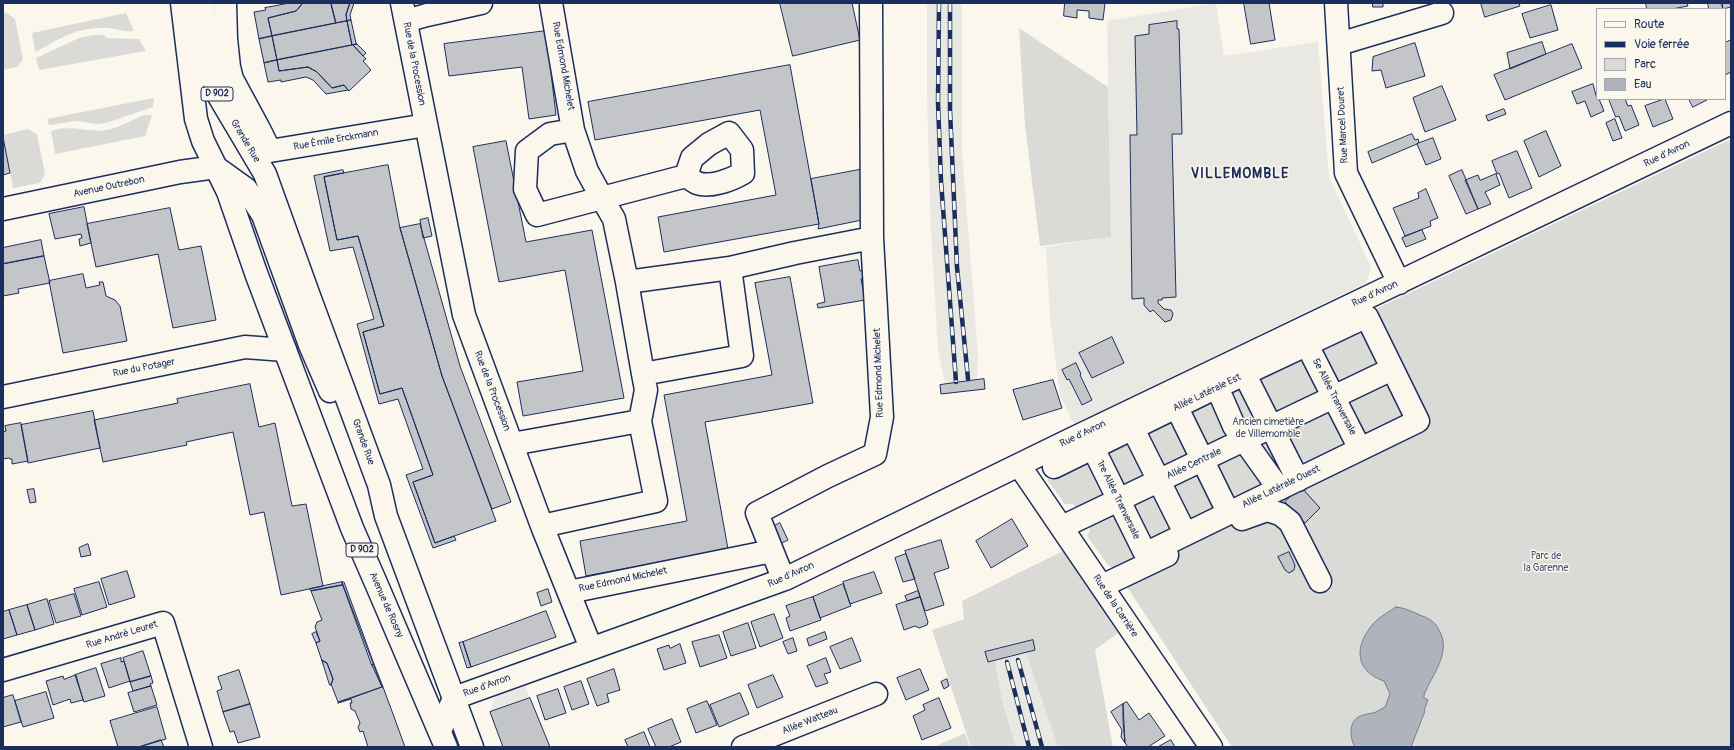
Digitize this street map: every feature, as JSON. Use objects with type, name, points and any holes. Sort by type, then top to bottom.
[{"type":"street","name":"Grande Rue","points":[[182,3],[196,119],[203,142],[228,192],[285,350]]},
{"type":"street","name":"Grande Rue","points":[[203,3],[208,63],[217,93],[265,174],[379,485],[386,516]]},
{"type":"street","points":[[224,3],[227,46],[232,79],[260,129],[270,151],[265,174]]},
{"type":"street","points":[[405,9],[446,10],[481,3]]},
{"type":"street","name":"Rue Edmond Michelet","points":[[542,526],[656,501],[640,421],[646,390],[614,219],[587,171],[573,130],[551,3]]},
{"type":"street","name":"Rue Edmond Michelet","points":[[785,580],[757,512],[875,454],[882,417],[872,238],[871,3]]},
{"type":"street","name":"Rue Marcel Douret","points":[[1336,3],[1346,173],[1399,283]]},
{"type":"street","name":"Rue de la Procession","points":[[405,9],[426,125],[464,315],[542,526],[591,648]]},
{"type":"street","points":[[1339,44],[1442,13]]},
{"type":"street","name":"Rue d'Avron","points":[[443,739],[454,698],[785,580],[1019,465],[1731,123]]},
{"type":"street","name":"Rue Émile Erckmann","points":[[270,151],[426,125]]},
{"type":"street","points":[[573,130],[550,134],[527,151],[525,189],[537,215],[686,176]]},
{"type":"street","name":"Grande Rue","points":[[216,167],[246,189],[263,215],[310,345],[370,487],[386,516]]},
{"type":"street","name":"Avenue Outrebon","points":[[3,209],[180,172],[216,167]]},
{"type":"street","points":[[627,282],[730,268],[795,253],[872,238]]},
{"type":"street","points":[[643,374],[742,356],[730,268]]},
{"type":"street","name":"Allée Latérale Est","points":[[1054,467],[1177,408],[1217,387],[1364,318],[1392,368]]},
{"type":"street","name":"5e Allée Tranversale","points":[[1307,345],[1360,449]]},
{"type":"street","name":"Rue du Potager","points":[[3,397],[246,348],[285,350]]},
{"type":"street","name":"Avenue de Rosny","points":[[285,350],[352,528],[443,739]]},
{"type":"street","name":"Allée Centrale","points":[[1062,527],[1392,368]]},
{"type":"street","name":"Allée Latérale Ouest","points":[[1144,551],[1148,553],[1228,512],[1418,421],[1392,368]]},
{"type":"street","points":[[1245,375],[1271,427],[1288,484]]},
{"type":"street","points":[[1217,387],[1234,426],[1243,440],[1288,484]]},
{"type":"street","points":[[1177,408],[1228,512]]},
{"type":"street","points":[[512,444],[640,421]]},
{"type":"street","points":[[1134,429],[1185,534]]},
{"type":"street","name":"1re Allée Tranversale","points":[[1093,448],[1144,551]]},
{"type":"street","name":"Rue de la Carrière","points":[[1019,465],[1211,747]]},
{"type":"street","points":[[1102,586],[1251,515],[1266,510],[1280,514],[1290,522],[1320,581]]},
{"type":"street","name":"D 902","points":[[386,516],[472,747]]},
{"type":"street","name":"Rue Edmond Michelet","points":[[569,592],[772,551]]},
{"type":"street","name":"Rue André Leuret","points":[[3,670],[163,623],[179,648],[202,747]]},
{"type":"street","name":"Allée Watteau","points":[[743,747],[876,694]]},
{"type":"shaded area","points":[[927,3],[962,3],[962,151],[978,355],[977,380],[945,384],[938,350],[931,232],[927,98]]},
{"type":"shaded area","points":[[1216,3],[1224,56],[1318,42],[1329,177],[1371,267],[1366,283],[1074,424],[1060,396],[1050,317],[1046,247],[1111,237],[1107,21]]},
{"type":"shaded area","points":[[1026,652],[1058,747],[1016,747],[1002,700],[995,661]]},
{"type":"shaded area","points":[[525,686],[550,747],[503,747],[490,712],[495,696]]},
{"type":"green space","points":[[7,13],[15,19],[23,59],[17,67],[3,70],[3,14]]},
{"type":"green space","points":[[126,13],[134,31],[104,28],[81,30],[35,52],[32,33]]},
{"type":"green space","points":[[1019,28],[1108,87],[1111,237],[1040,246],[1025,125]]},
{"type":"green space","points":[[93,35],[104,35],[106,38],[139,39],[146,51],[39,70],[36,58],[79,38]]},
{"type":"green space","points":[[154,98],[153,107],[106,123],[97,124],[76,121],[49,125],[47,119]]},
{"type":"green space","points":[[144,115],[152,115],[145,136],[55,154],[51,131],[65,128],[99,131],[106,130],[121,126]]},
{"type":"green space","points":[[28,129],[37,134],[45,174],[40,183],[13,188],[3,135]]},
{"type":"green space","name":"Parc de la Garenne","points":[[1729,140],[1731,144],[1731,747],[1232,747],[1116,570],[1108,565],[1087,536],[1090,530],[1088,522],[1073,504],[1065,504],[1048,481],[1051,466]]},
{"type":"green space","points":[[1063,551],[1118,633],[1095,650],[1113,747],[1058,747],[1026,652],[1035,650],[1033,641],[985,652],[988,662],[995,661],[1002,700],[1016,747],[971,747],[932,630],[964,619],[962,601]]},
{"type":"green space","points":[[965,733],[970,747],[934,747]]},
{"type":"water","points":[[1396,607],[1403,608],[1428,618],[1437,626],[1443,640],[1442,656],[1424,695],[1424,698],[1428,700],[1411,747],[1355,747],[1352,741],[1351,733],[1353,722],[1358,717],[1374,713],[1385,707],[1390,694],[1384,681],[1374,677],[1362,664],[1360,648],[1367,631],[1376,621]]},
{"type":"building","points":[[290,3],[303,3],[296,11],[268,18],[272,36],[259,39],[254,12],[266,10],[265,8]]},
{"type":"building","points":[[303,3],[331,3],[336,23],[272,36],[268,18],[296,11]]},
{"type":"building","points":[[331,3],[350,3],[346,15],[347,21],[336,23]]},
{"type":"building","points":[[350,3],[354,3],[350,15],[351,20],[347,21],[346,15]]},
{"type":"building","points":[[780,3],[852,3],[860,40],[793,56]]},
{"type":"building","points":[[1065,3],[1105,3],[1103,20],[1089,18],[1089,11],[1077,10],[1077,18],[1064,16]]},
{"type":"building","points":[[1244,3],[1269,3],[1275,40],[1251,44]]},
{"type":"building","points":[[1373,3],[1383,3],[1383,7],[1373,7]]},
{"type":"building","points":[[1481,3],[1519,3],[1520,6],[1485,17]]},
{"type":"building","points":[[1646,3],[1687,3],[1688,6],[1677,8],[1647,8]]},
{"type":"building","points":[[1708,3],[1722,3],[1723,8],[1709,8]]},
{"type":"building","points":[[1722,3],[1731,3],[1731,7],[1723,8]]},
{"type":"building","points":[[1551,5],[1558,30],[1530,38],[1522,14]]},
{"type":"building","points":[[351,20],[357,44],[352,45],[347,21]]},
{"type":"building","points":[[347,21],[352,45],[277,60],[272,36]]},
{"type":"building","points":[[1177,21],[1177,29],[1179,29],[1182,134],[1172,134],[1176,297],[1162,298],[1162,300],[1158,300],[1158,303],[1164,309],[1171,310],[1173,314],[1171,320],[1165,322],[1153,310],[1150,312],[1144,305],[1144,298],[1132,299],[1130,135],[1137,135],[1135,36],[1149,34],[1149,25]]},
{"type":"building","points":[[546,31],[556,115],[529,119],[522,67],[449,76],[444,44]]},
{"type":"building","points":[[272,36],[277,60],[264,63],[259,39]]},
{"type":"building","points":[[1731,40],[1731,72],[1726,74],[1726,42]]},
{"type":"building","points":[[1542,42],[1546,54],[1510,69],[1507,53]]},
{"type":"building","points":[[1415,43],[1425,76],[1386,88],[1381,70],[1372,71],[1373,57]]},
{"type":"building","points":[[357,44],[366,53],[363,56],[353,45]]},
{"type":"building","points":[[1572,44],[1582,68],[1505,100],[1494,75]]},
{"type":"building","points":[[353,45],[366,59],[363,61],[371,70],[349,91],[344,85],[332,88],[317,72],[308,67],[279,71],[277,60]]},
{"type":"building","points":[[277,60],[279,71],[308,67],[317,72],[332,88],[344,85],[348,90],[326,94],[313,80],[306,77],[281,82],[281,80],[268,82],[264,63]]},
{"type":"building","points":[[790,65],[819,224],[664,252],[658,217],[776,195],[760,110],[595,140],[588,102]]},
{"type":"building","points":[[1593,84],[1596,100],[1599,100],[1604,111],[1591,117],[1585,101],[1577,104],[1572,92]]},
{"type":"building","points":[[1442,86],[1456,120],[1425,132],[1413,98]]},
{"type":"building","points":[[1609,100],[1625,100],[1628,106],[1631,105],[1639,125],[1625,131],[1619,116],[1616,117]]},
{"type":"building","points":[[1665,100],[1673,119],[1653,127],[1645,106]]},
{"type":"building","points":[[1690,100],[1707,100],[1693,107]]},
{"type":"building","points":[[1504,109],[1506,114],[1488,121],[1486,116]]},
{"type":"building","points":[[1615,119],[1622,138],[1613,141],[1606,123]]},
{"type":"building","points":[[1546,131],[1561,166],[1539,177],[1524,141]]},
{"type":"building","points":[[1412,134],[1415,140],[1418,139],[1419,142],[1417,144],[1372,163],[1368,152]]},
{"type":"building","points":[[3,137],[10,173],[3,175]]},
{"type":"building","points":[[1433,138],[1441,159],[1426,165],[1417,144]]},
{"type":"building","points":[[506,141],[526,242],[592,230],[624,398],[523,416],[517,382],[583,371],[565,270],[499,282],[473,147]]},
{"type":"building","points":[[1517,151],[1532,188],[1509,198],[1499,173],[1497,174],[1492,161]]},
{"type":"building","points":[[388,165],[400,228],[442,376],[496,521],[435,543],[413,482],[433,475],[402,388],[380,394],[363,332],[384,326],[358,236],[337,240],[324,177]]},
{"type":"building","points":[[864,169],[862,220],[818,229],[819,224],[811,179]]},
{"type":"building","points":[[343,170],[344,173],[324,177],[337,240],[358,236],[384,326],[363,332],[380,394],[402,388],[433,475],[413,482],[435,543],[454,536],[456,540],[433,548],[406,475],[423,469],[398,399],[379,404],[357,324],[374,319],[353,247],[330,251],[314,176]]},
{"type":"building","points":[[1462,170],[1478,209],[1466,214],[1449,176]]},
{"type":"building","points":[[1496,174],[1500,185],[1485,192],[1491,204],[1478,209],[1465,180],[1478,175],[1480,180]]},
{"type":"building","points":[[1426,189],[1438,218],[1430,221],[1431,226],[1405,236],[1393,208],[1419,198],[1418,193]]},
{"type":"building","points":[[84,207],[91,243],[80,246],[79,239],[82,238],[81,234],[55,239],[49,214]]},
{"type":"building","points":[[170,208],[179,250],[201,246],[216,320],[173,328],[158,254],[96,267],[87,224]]},
{"type":"building","points":[[428,218],[432,236],[423,238],[420,220]]},
{"type":"building","points":[[420,224],[460,366],[511,502],[492,509],[442,376],[400,228]]},
{"type":"building","points":[[1422,230],[1426,239],[1406,247],[1402,238]]},
{"type":"building","points":[[41,240],[44,256],[3,264],[3,248]]},
{"type":"building","points":[[44,256],[50,283],[18,289],[19,293],[3,296],[3,264]]},
{"type":"building","points":[[858,260],[860,271],[865,270],[866,278],[861,279],[865,300],[818,308],[817,304],[825,302],[819,267]]},
{"type":"building","points":[[83,274],[86,288],[100,285],[99,282],[103,282],[106,296],[115,300],[120,306],[127,341],[63,353],[49,281]]},
{"type":"building","points":[[790,277],[813,403],[705,422],[728,549],[586,576],[580,541],[687,521],[664,395],[772,375],[755,283]]},
{"type":"building","points":[[1112,337],[1124,363],[1092,378],[1079,353]]},
{"type":"building","points":[[1076,363],[1092,400],[1082,405],[1069,379],[1067,380],[1062,370]]},
{"type":"building","points":[[984,379],[985,389],[941,394],[940,385]]},
{"type":"building","points":[[1053,380],[1062,408],[1023,420],[1013,390]]},
{"type":"building","points":[[250,384],[259,427],[275,423],[292,506],[306,504],[323,586],[281,595],[264,512],[250,515],[233,432],[186,442],[187,445],[103,462],[94,420],[178,403],[177,399]]},
{"type":"building","points":[[93,411],[100,448],[28,463],[21,425]]},
{"type":"building","points":[[21,423],[28,461],[12,464],[12,459],[3,459],[3,432],[6,431],[5,426]]},
{"type":"building","points":[[1301,487],[1320,508],[1305,523],[1285,502]]},
{"type":"building","points":[[34,489],[36,502],[30,503],[27,490]]},
{"type":"building","points":[[1012,519],[1028,546],[991,568],[976,541]]},
{"type":"building","points":[[780,523],[788,540],[778,545],[770,528]]},
{"type":"building","points":[[941,540],[949,568],[934,573],[944,605],[925,611],[905,551]]},
{"type":"building","points":[[88,544],[91,555],[81,557],[79,548]]},
{"type":"building","points":[[1289,552],[1295,565],[1294,570],[1289,573],[1285,570],[1278,557]]},
{"type":"building","points":[[906,554],[915,579],[903,582],[895,558]]},
{"type":"building","points":[[127,571],[135,597],[109,605],[101,579]]},
{"type":"building","points":[[874,572],[882,593],[850,604],[843,582]]},
{"type":"building","points":[[99,582],[107,607],[82,615],[74,589]]},
{"type":"building","points":[[342,582],[343,585],[311,591],[310,589]]},
{"type":"building","points":[[342,582],[344,582],[374,664],[372,665]]},
{"type":"building","points":[[843,584],[851,606],[820,618],[813,597]]},
{"type":"building","points":[[343,585],[382,687],[338,702],[331,684],[333,679],[327,663],[322,661],[316,643],[320,641],[315,627],[317,622],[322,620],[311,591]]},
{"type":"building","points":[[548,589],[552,602],[541,606],[537,593]]},
{"type":"building","points":[[918,591],[920,597],[907,601],[905,596]]},
{"type":"building","points":[[74,594],[81,616],[56,623],[49,601]]},
{"type":"building","points":[[813,597],[821,620],[790,631],[786,618],[790,616],[786,606]]},
{"type":"building","points":[[920,597],[928,622],[927,625],[919,628],[915,626],[904,630],[896,605]]},
{"type":"building","points":[[47,599],[54,624],[35,630],[27,605]]},
{"type":"building","points":[[27,605],[35,630],[17,635],[9,610]]},
{"type":"building","points":[[9,610],[17,635],[3,639],[3,612]]},
{"type":"building","points":[[546,611],[556,637],[471,667],[463,642]]},
{"type":"building","points":[[774,614],[783,638],[760,647],[751,622]]},
{"type":"building","points":[[748,623],[756,648],[731,656],[723,632]]},
{"type":"building","points":[[316,632],[320,641],[316,643],[312,634]]},
{"type":"building","points":[[825,632],[827,639],[809,646],[807,639]]},
{"type":"building","points":[[719,635],[727,658],[700,667],[692,642]]},
{"type":"building","points":[[793,638],[797,651],[788,654],[783,642]]},
{"type":"building","points":[[852,638],[861,661],[840,669],[830,647]]},
{"type":"building","points":[[1033,640],[1035,650],[988,662],[985,652]]},
{"type":"building","points":[[463,642],[471,667],[467,668],[459,643]]},
{"type":"building","points":[[680,644],[686,663],[664,670],[657,649],[669,645],[670,648]]},
{"type":"building","points":[[143,651],[151,676],[130,682],[123,658]]},
{"type":"building","points":[[121,658],[121,662],[124,661],[130,681],[109,688],[101,664]]},
{"type":"building","points":[[826,658],[831,672],[824,674],[828,683],[816,687],[807,666]]},
{"type":"building","points":[[322,660],[327,663],[333,679],[331,685],[330,685]]},
{"type":"building","points":[[374,664],[383,687],[372,665]]},
{"type":"building","points":[[96,668],[105,696],[84,702],[75,675]]},
{"type":"building","points":[[614,669],[620,690],[607,694],[609,702],[597,706],[587,679]]},
{"type":"building","points":[[920,669],[929,690],[906,700],[897,678]]},
{"type":"building","points":[[239,670],[250,704],[223,712],[217,691],[222,689],[218,677]]},
{"type":"building","points":[[76,675],[83,700],[71,703],[70,699],[53,705],[46,681],[63,676],[64,679]]},
{"type":"building","points":[[773,675],[783,697],[757,708],[748,685]]},
{"type":"building","points":[[151,676],[153,683],[150,684],[151,686],[133,691],[130,682]]},
{"type":"building","points":[[947,679],[949,686],[944,689],[941,682]]},
{"type":"building","points":[[581,681],[589,704],[572,710],[564,687]]},
{"type":"building","points":[[151,686],[157,705],[134,712],[128,693]]},
{"type":"building","points":[[383,687],[405,747],[368,747],[363,731],[360,732],[358,727],[360,723],[355,711],[351,709],[351,699],[338,703]]},
{"type":"building","points":[[558,689],[566,713],[545,720],[537,696]]},
{"type":"building","points":[[46,692],[54,718],[23,727],[15,701]]},
{"type":"building","points":[[740,693],[749,714],[719,727],[710,705]]},
{"type":"building","points":[[13,695],[21,722],[3,727],[3,698]]},
{"type":"building","points":[[530,698],[550,747],[503,747],[490,712]]},
{"type":"building","points":[[939,698],[951,728],[922,740],[913,716],[925,710],[923,705]]},
{"type":"building","points":[[707,701],[717,725],[696,733],[687,709]]},
{"type":"building","points":[[1127,702],[1139,720],[1149,713],[1165,736],[1148,747],[1128,747],[1125,743],[1123,704]]},
{"type":"building","points":[[250,704],[260,737],[238,743],[234,731],[230,732],[223,712]]},
{"type":"building","points":[[1123,704],[1125,743],[1121,737],[1122,730],[1111,712]]},
{"type":"building","points":[[157,707],[166,739],[139,747],[118,747],[110,721]]},
{"type":"building","points":[[672,719],[681,742],[669,747],[656,747],[648,729]]},
{"type":"building","points":[[644,732],[650,747],[628,747],[625,740]]},
{"type":"building","points":[[161,740],[164,747],[139,747]]},
{"type":"building","points":[[1171,740],[1175,747],[1158,747]]},
{"type":"railway","points":[[939,3],[938,103],[941,181],[956,382]]},
{"type":"railway","points":[[950,3],[950,110],[957,267],[968,379]]},
{"type":"railway","points":[[1018,660],[1042,747]]},
{"type":"railway","points":[[1007,662],[1029,747]]},
{"type":"district","name":"VILLEMOMBLE","points":[[1240,174]]},
{"type":"park label","name":"Ancien cimetière de Villemomble","points":[[1268,428]]}]
